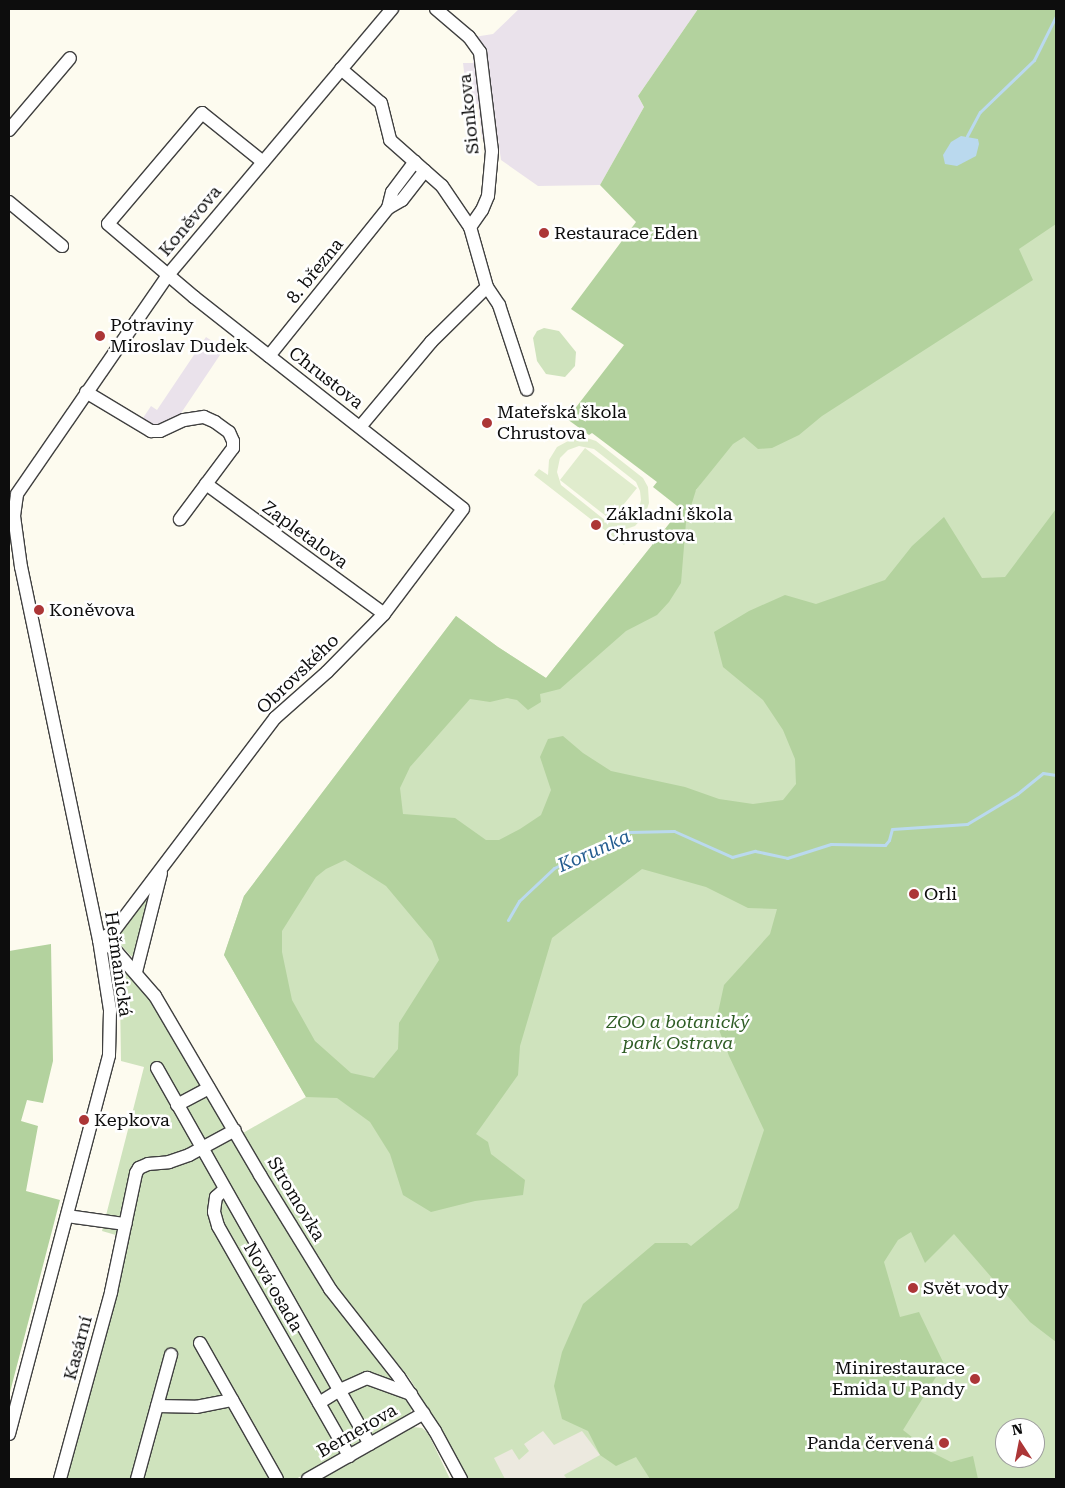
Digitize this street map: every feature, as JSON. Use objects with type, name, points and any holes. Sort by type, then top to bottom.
[{"type":"street","name":"Koněvova","points":[[13,491],[86,392],[168,275],[392,9]]},
{"type":"street","name":"Sionkova","points":[[436,9],[469,37],[480,52],[492,151],[488,196],[482,210],[470,227]]},
{"type":"street","points":[[9,130],[70,58]]},
{"type":"street","points":[[341,69],[381,104],[390,140],[442,186],[470,227],[487,287],[499,305],[528,390]]},
{"type":"street","name":"Chrustova","points":[[263,162],[202,113],[108,224],[168,275],[463,509]]},
{"type":"street","name":"8. března","points":[[269,356],[388,208],[392,192],[420,167]]},
{"type":"street","points":[[9,202],[62,246]]},
{"type":"street","points":[[360,427],[431,342],[487,287]]},
{"type":"street","points":[[86,392],[151,431],[160,431],[184,420],[204,418],[215,422],[229,432],[233,441],[233,448],[180,519]]},
{"type":"street","name":"Zapletalova","points":[[206,484],[384,614]]},
{"type":"street","name":"Heřmanická","points":[[9,1433],[108,1055],[110,1010],[99,940],[21,568],[14,516],[13,491]]},
{"type":"street","name":"Obrovského","points":[[99,940],[113,932],[275,718],[327,672],[384,614],[463,509]]},
{"type":"street","name":"Obrovského","points":[[136,972],[162,868]]},
{"type":"street","name":"Stromovka","points":[[99,940],[115,950],[136,972],[170,1021],[260,1175],[330,1288],[411,1394],[424,1413],[461,1479]]},
{"type":"street","name":"Nová osada","points":[[157,1068],[370,1444]]},
{"type":"street","points":[[178,1105],[209,1088]]},
{"type":"street","points":[[67,1216],[125,1224],[128,1201],[139,1168],[148,1164],[169,1162],[203,1148],[235,1130]]},
{"type":"street","name":"Nová osada","points":[[225,1189],[216,1196],[214,1212],[218,1226],[349,1456]]},
{"type":"street","name":"Kasární","points":[[60,1479],[111,1292],[125,1224]]},
{"type":"street","points":[[200,1343],[277,1479]]},
{"type":"street","points":[[137,1479],[171,1355]]},
{"type":"street","points":[[319,1402],[367,1378],[411,1394]]},
{"type":"street","points":[[157,1406],[196,1407],[232,1400]]},
{"type":"street","name":"Bernerova","points":[[308,1479],[424,1413]]},
{"type":"shaded area","points":[[519,9],[698,9],[638,96],[644,107],[600,185],[538,186],[501,160],[498,139],[482,139],[478,104],[468,106],[463,63],[473,63],[473,58],[487,56],[474,37],[493,34]]},
{"type":"shaded area","points":[[206,337],[224,349],[167,434],[143,418],[151,406],[157,410]]},
{"type":"shaded area","points":[[543,1431],[554,1445],[582,1431],[600,1455],[564,1475],[567,1479],[505,1479],[494,1458],[512,1449],[519,1460],[529,1451],[524,1444]]},
{"type":"green space","name":"ZOO a botanický park Ostrava","points":[[698,9],[1056,9],[1056,224],[1019,249],[1033,280],[822,416],[799,435],[772,448],[758,449],[744,437],[733,444],[696,490],[686,522],[681,583],[669,602],[657,615],[626,631],[560,689],[540,694],[541,702],[528,710],[517,700],[507,698],[490,702],[470,699],[410,767],[400,788],[403,814],[455,818],[486,840],[499,840],[541,815],[551,790],[540,757],[548,739],[563,736],[583,753],[611,771],[685,787],[719,799],[753,804],[783,800],[796,784],[795,759],[783,730],[763,700],[723,667],[714,632],[749,611],[785,595],[816,604],[885,580],[912,546],[944,517],[982,578],[1005,577],[1056,509],[1056,1342],[1030,1322],[954,1234],[925,1263],[911,1232],[898,1240],[884,1262],[900,1317],[919,1312],[944,1364],[903,1430],[931,1452],[951,1462],[973,1456],[978,1479],[650,1479],[636,1457],[616,1466],[600,1455],[588,1431],[562,1419],[554,1386],[562,1352],[583,1304],[655,1243],[687,1243],[691,1246],[738,1208],[764,1130],[729,1056],[716,1022],[724,985],[770,934],[777,909],[748,908],[706,887],[642,869],[552,938],[520,1046],[518,1075],[476,1134],[488,1142],[491,1154],[525,1180],[523,1195],[475,1201],[431,1212],[403,1195],[390,1154],[370,1122],[337,1098],[306,1097],[224,955],[244,896],[456,616],[498,647],[546,678],[681,509],[653,487],[657,482],[592,433],[589,435],[567,419],[624,345],[571,309],[636,222],[600,185],[644,107],[638,96]],"holes":[[[345,860],[386,886],[432,941],[439,960],[399,1023],[398,1049],[374,1078],[351,1073],[315,1041],[292,1000],[282,952],[282,931],[316,877],[326,869]]]},
{"type":"green space","name":"ZOO a botanický park Ostrava","points":[[1056,9],[1056,1479],[466,1479],[462,1466],[410,1379],[337,1288],[243,1133],[306,1097],[224,955],[244,896],[456,616],[498,647],[546,678],[696,490]]},
{"type":"green space","points":[[544,328],[559,331],[576,352],[575,366],[565,377],[546,374],[537,361],[533,338],[537,331]]},
{"type":"green space","points":[[584,437],[596,441],[643,478],[648,487],[649,503],[645,515],[635,526],[620,531],[629,539],[624,545],[534,475],[539,469],[548,475],[549,460],[557,447],[570,440]],"holes":[[[579,446],[594,449],[636,482],[641,500],[638,512],[631,518],[619,523],[606,521],[561,485],[557,472],[560,458],[568,450]]]},
{"type":"green space","points":[[585,448],[637,488],[611,520],[560,480]]},
{"type":"green space","points":[[150,889],[134,956],[131,956],[117,941],[117,932]]},
{"type":"green space","points":[[51,944],[53,1061],[43,1103],[27,1100],[21,1121],[38,1126],[26,1191],[60,1200],[9,1396],[9,951]]},
{"type":"green space","points":[[114,956],[140,983],[412,1409],[410,1413],[296,1479],[64,1479],[126,1238],[102,1231],[144,1067],[121,1061],[120,998],[113,960]]},
{"type":"green space","points":[[413,1427],[422,1428],[428,1433],[450,1479],[322,1479]]},
{"type":"water","points":[[961,136],[978,139],[979,144],[976,156],[957,166],[945,164],[943,155],[951,142]]},
{"type":"waterway","points":[[967,136],[980,112],[1034,60],[1056,16]]},
{"type":"waterway","name":"Korunka","points":[[508,920],[519,901],[554,868],[629,832],[674,831],[732,857],[755,851],[787,858],[831,844],[885,845],[889,840],[892,829],[967,824],[1017,794],[1043,773],[1056,775]]},
{"type":"place","name":"Restaurace Eden","points":[[544,233]]},
{"type":"place","name":"Potraviny Miroslav Dudek","points":[[100,336]]},
{"type":"place","name":"Mateřská škola Chrustova","points":[[487,423]]},
{"type":"place","name":"Základní škola Chrustova","points":[[596,525]]},
{"type":"place","name":"Koněvova","points":[[39,610]]},
{"type":"place","name":"Orli","points":[[914,894]]},
{"type":"place","name":"Kepkova","points":[[84,1120]]},
{"type":"place","name":"Svět vody","points":[[913,1288]]},
{"type":"place","name":"Minirestaurace Emida U Pandy","points":[[975,1379]]},
{"type":"place","name":"Panda červená","points":[[944,1443]]}]
